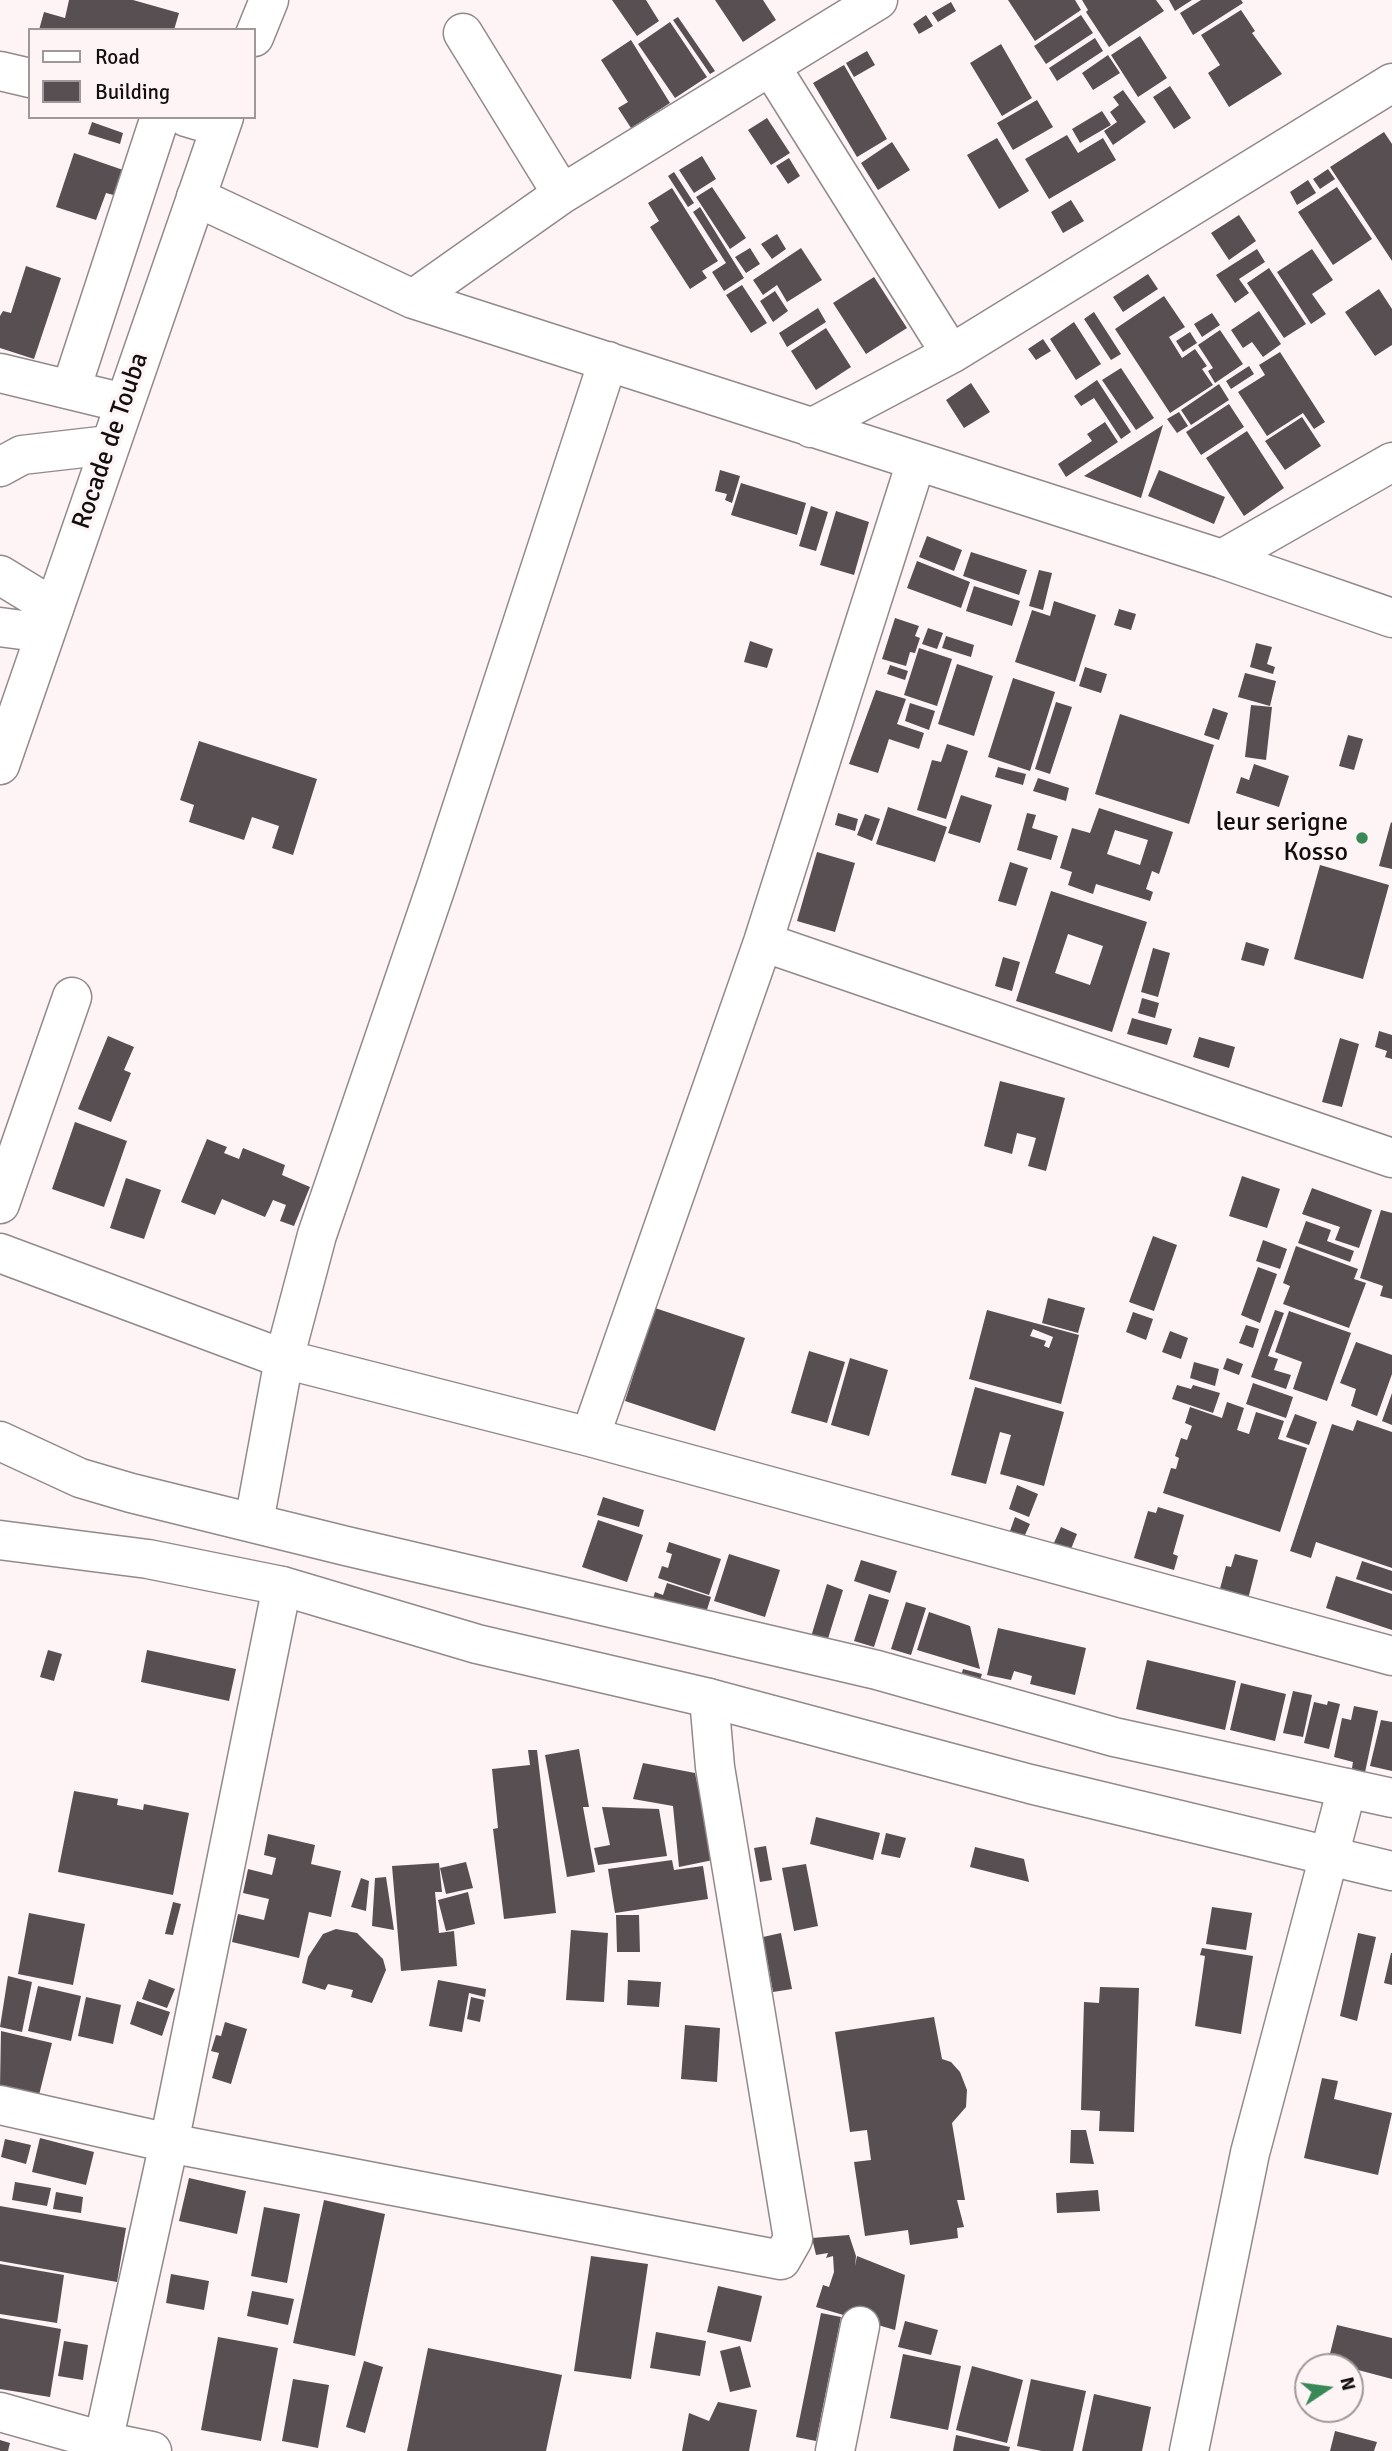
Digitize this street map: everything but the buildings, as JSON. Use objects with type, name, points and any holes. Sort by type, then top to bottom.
[{"type":"street","points":[[256,32],[269,0]]},
{"type":"street","points":[[413,299],[562,194],[878,0]]},
{"type":"street","points":[[463,33],[562,194]]},
{"type":"street","points":[[771,67],[951,354]]},
{"type":"street","points":[[0,71],[28,78]]},
{"type":"street","points":[[811,429],[951,354],[1392,83]]},
{"type":"street","points":[[71,389],[159,119]]},
{"type":"street","name":"Rocade de Touba","points":[[0,765],[195,197],[210,120]]},
{"type":"street","points":[[195,197],[413,299],[916,463],[1222,559],[1392,618]]},
{"type":"street","points":[[254,1522],[284,1359],[317,1236],[437,884],[608,361]]},
{"type":"street","points":[[0,373],[124,403]]},
{"type":"street","points":[[0,467],[22,455],[109,445]]},
{"type":"street","points":[[590,1437],[763,942],[916,463]]},
{"type":"street","points":[[1222,559],[1392,463]]},
{"type":"street","points":[[0,575],[49,621]]},
{"type":"street","points":[[0,626],[49,621]]},
{"type":"street","points":[[763,942],[1392,1158]]},
{"type":"street","points":[[0,1204],[72,997]]},
{"type":"street","points":[[0,1253],[284,1359],[590,1437],[1392,1656]]},
{"type":"street","points":[[0,1441],[80,1479],[877,1670],[1114,1737],[1392,1798]]},
{"type":"street","points":[[0,1540],[148,1559],[282,1586],[477,1644],[709,1698],[1030,1784],[1392,1871]]},
{"type":"street","points":[[102,2446],[169,2143],[282,1586]]},
{"type":"street","points":[[0,2105],[169,2143],[781,2260],[793,2239],[715,1768],[709,1698]]},
{"type":"street","points":[[1189,2451],[1250,2153],[1347,1788]]},
{"type":"street","points":[[835,2451],[860,2326]]},
{"type":"street","points":[[0,2412],[102,2446],[152,2451]]},
{"type":"place","name":"leur serigne Kosso","points":[[1362,838]]}]
